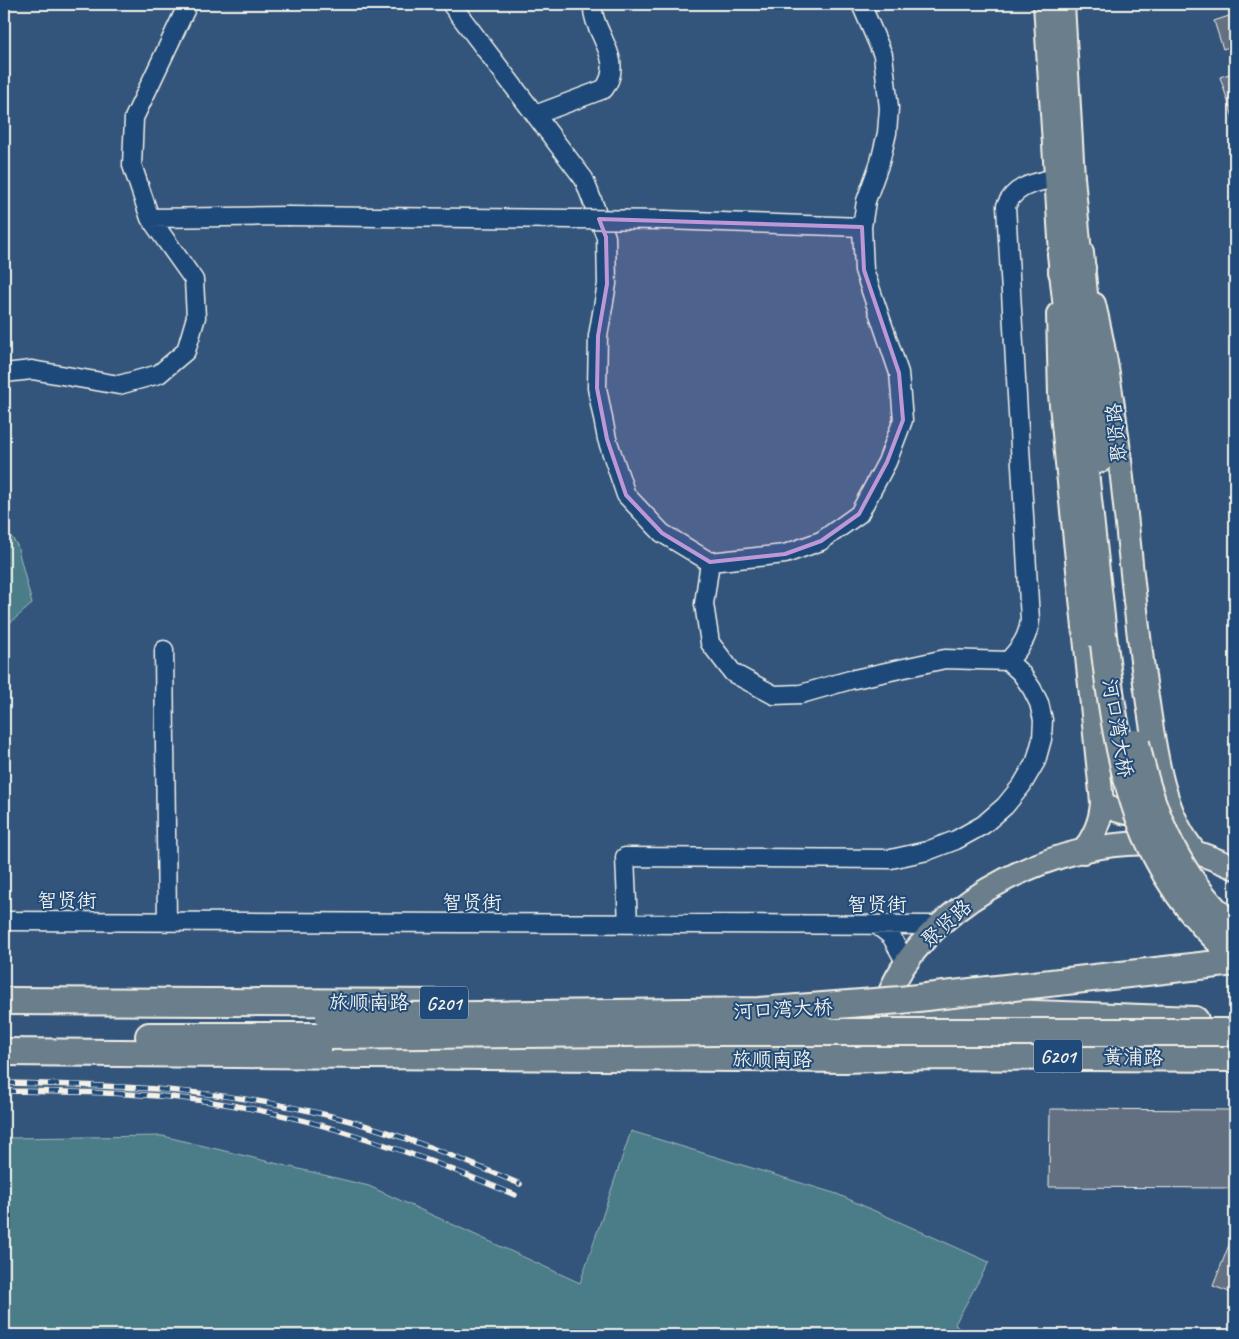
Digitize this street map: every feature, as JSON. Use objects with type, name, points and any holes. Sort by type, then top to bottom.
[{"type":"highway","name":"河口湾大桥","points":[[1071,253],[1112,643],[1112,711],[1122,764],[1133,802],[1158,863],[1185,905],[1235,955]]},
{"type":"highway","name":"河口湾大桥","points":[[1112,643],[1157,815],[1168,842],[1197,888],[1235,928]]},
{"type":"highway","name":"河口湾大桥","points":[[329,1027],[759,1011],[900,1000],[1235,962]]},
{"type":"highway","name":"旅顺南路","points":[[4,1001],[624,1004],[885,1008]]},
{"type":"highway","name":"黄浦路","points":[[885,1008],[1235,1022]]},
{"type":"highway","points":[[4,1019],[329,1027]]},
{"type":"highway","name":"河口湾大桥","points":[[329,1027],[707,1032],[1235,1032]]},
{"type":"highway","points":[[4,1036],[329,1027]]},
{"type":"highway","name":"旅顺南路","points":[[4,1052],[361,1056],[880,1058]]},
{"type":"highway","name":"黄浦路","points":[[880,1058],[1003,1056],[1235,1058]]},
{"type":"main road","name":"聚贤路","points":[[1045,4],[1055,178],[1071,253],[1104,348],[1139,640],[1151,721],[1167,801],[1179,832],[1197,854]]},
{"type":"main road","name":"聚贤路","points":[[1063,4],[1073,178],[1071,253],[1058,339],[1060,395],[1102,802],[1101,816],[1096,832],[1083,852]]},
{"type":"main road","points":[[1102,802],[1113,810],[1125,814],[1153,810],[1167,801]]},
{"type":"main road","name":"聚贤路","points":[[880,1058],[885,1008],[894,984],[906,963],[939,925],[963,905],[991,886],[1020,871],[1083,852],[1119,846],[1155,844],[1177,847],[1235,868]]},
{"type":"street","points":[[4,373],[32,370],[119,385],[159,374],[186,351],[196,317],[194,280],[150,218],[132,165],[134,118],[188,4]]},
{"type":"street","points":[[450,4],[584,179],[606,237],[607,284],[598,336],[597,388],[607,439],[626,495],[662,533],[710,562],[785,554],[821,541],[859,514],[887,462],[903,420],[899,373],[864,270],[862,226],[866,201],[880,162],[887,133],[889,108],[883,55],[861,4]]},
{"type":"street","points":[[536,115],[604,89],[611,80],[605,40],[592,10],[593,4]]},
{"type":"street","points":[[1008,661],[1023,644],[1030,620],[1006,206],[1017,190],[1055,178]]},
{"type":"street","points":[[150,218],[288,216],[666,220],[862,226]]},
{"type":"street","points":[[628,924],[626,857],[891,859],[927,851],[956,840],[983,824],[1005,806],[1022,785],[1036,761],[1042,739],[1042,720],[1039,703],[1021,673],[1008,661],[945,659],[850,680],[801,694],[774,695],[733,673],[710,643],[704,604],[710,562]]},
{"type":"street","points":[[164,650],[167,922]]},
{"type":"street","name":"智贤街","points":[[4,921],[939,925]]},
{"type":"street","points":[[877,925],[891,936],[906,963]]},
{"type":"highlighted area","points":[[599,219],[862,227],[864,270],[899,373],[903,420],[887,462],[859,514],[821,541],[785,554],[710,562],[662,533],[626,495],[607,439],[597,388],[598,336],[607,284],[606,237]]},
{"type":"green space","points":[[4,526],[17,545],[32,604],[4,628]]},
{"type":"green space","points":[[631,1131],[837,1194],[989,1262],[955,1324],[965,1335],[4,1335],[4,1138],[163,1136],[369,1186],[580,1283]]},
{"type":"building","points":[[1235,14],[1235,45],[1223,49],[1214,21]]},
{"type":"building","points":[[1235,72],[1235,116],[1233,117],[1220,77]]},
{"type":"building","points":[[1050,1109],[1235,1110],[1235,1188],[1049,1187]]},
{"type":"building","points":[[1235,1232],[1235,1294],[1213,1286]]},
{"type":"railway","points":[[4,1083],[169,1090],[210,1094],[291,1107],[355,1122],[403,1138],[451,1155],[520,1184]]},
{"type":"railway","points":[[4,1091],[160,1096],[251,1109],[290,1117],[366,1139],[442,1165],[515,1195]]}]
